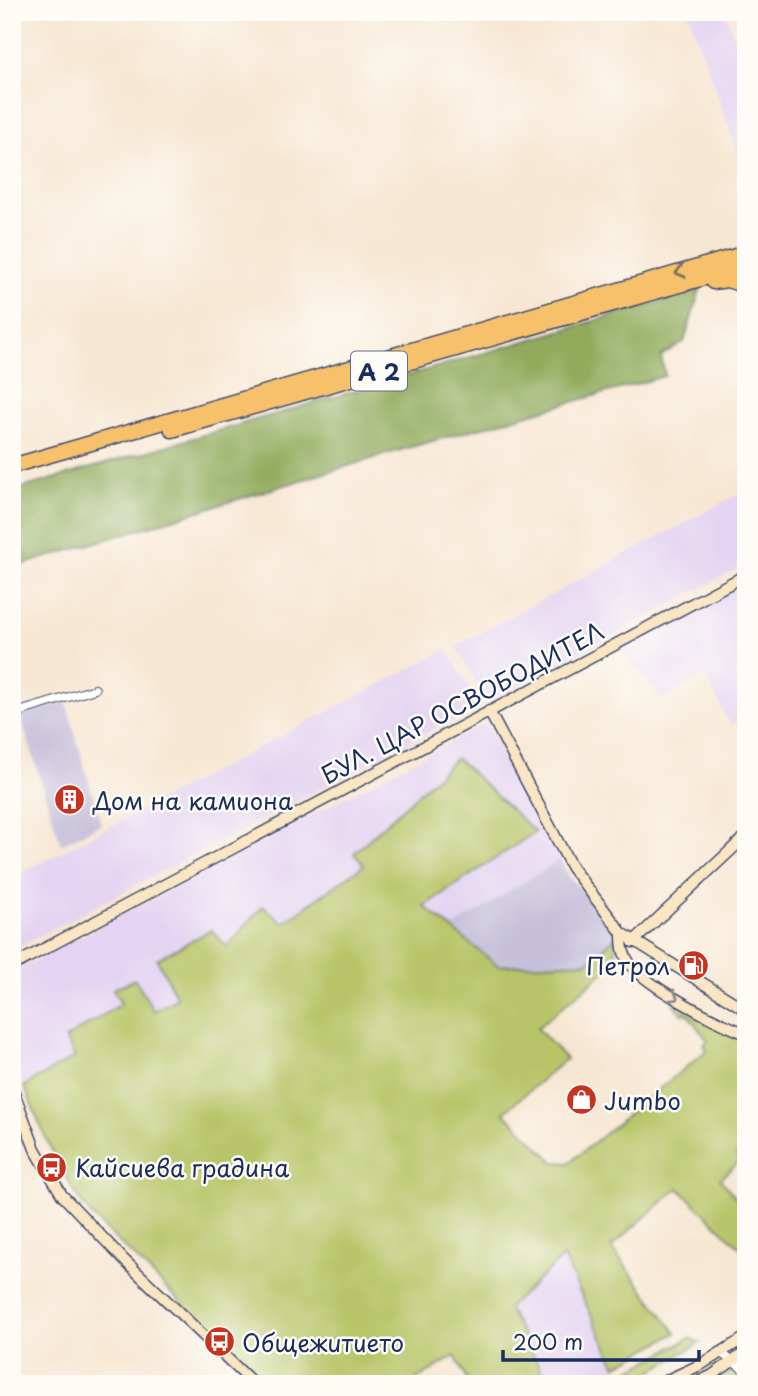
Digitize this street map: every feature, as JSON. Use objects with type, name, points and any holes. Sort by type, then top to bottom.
[{"type":"highway","name":"A 2","points":[[12,475],[621,302],[743,256]]},
{"type":"highway","name":"A 2","points":[[12,466],[743,256]]},
{"type":"highway","points":[[621,302],[632,305],[722,280],[746,286]]},
{"type":"street","name":"БУЛ. ЦАР ОСВОБОДИТЕЛ","points":[[12,966],[746,575]]},
{"type":"street","points":[[12,714],[95,689]]},
{"type":"street","points":[[489,711],[572,868],[622,933],[636,939],[661,959],[746,1010]]},
{"type":"street","points":[[624,952],[746,836]]},
{"type":"street","points":[[622,933],[628,962],[668,995],[746,1034]]},
{"type":"street","points":[[12,1087],[35,1149],[62,1195],[123,1259],[254,1384]]},
{"type":"street","points":[[659,1384],[746,1338]]},
{"type":"street","points":[[694,1384],[746,1352]]},
{"type":"street","points":[[721,1353],[746,1371]]},
{"type":"shaded area","points":[[688,12],[725,12],[746,68],[746,176]]},
{"type":"shaded area","points":[[746,490],[746,564],[487,703],[456,646]]},
{"type":"shaded area","points":[[746,582],[746,717],[730,725],[705,675],[662,700],[620,650]]},
{"type":"shaded area","points":[[447,649],[479,706],[12,950],[12,878]]},
{"type":"shaded area","name":"Дом на камиона","points":[[66,702],[101,824],[61,845],[20,715]]},
{"type":"shaded area","points":[[486,723],[560,859],[452,928],[355,853],[365,865],[283,923],[226,948],[157,959],[178,998],[154,1011],[113,989],[121,1004],[65,1039],[75,1057],[24,1086],[12,1051],[12,973]]},
{"type":"shaded area","points":[[560,859],[569,876],[613,926],[615,933],[615,938],[588,962],[498,966],[452,928]]},
{"type":"shaded area","points":[[563,1257],[616,1366],[583,1384],[549,1384],[508,1308]]},
{"type":"green space","points":[[700,290],[684,342],[661,356],[665,376],[397,451],[12,568],[12,491]]},
{"type":"green space","points":[[456,758],[535,832],[424,906],[498,966],[588,962],[615,938],[616,962],[537,1028],[566,1059],[504,1112],[554,1162],[569,1163],[707,1050],[704,1045],[708,1041],[686,1012],[682,1015],[672,1003],[720,1030],[746,1040],[746,1147],[736,1156],[740,1161],[720,1179],[746,1209],[746,1253],[678,1188],[611,1247],[676,1333],[616,1366],[563,1257],[508,1308],[549,1384],[469,1384],[455,1356],[410,1384],[265,1384],[89,1213],[60,1168],[24,1086],[75,1057],[65,1039],[121,1004],[113,989],[135,979],[154,1011],[177,998],[157,959],[211,930],[227,947],[263,906],[283,923],[364,865],[354,853]]},
{"type":"green space","points":[[690,1338],[700,1343],[629,1384],[611,1384],[622,1378],[621,1375]]},
{"type":"green space","points":[[712,1358],[719,1370],[694,1384],[659,1384]]},
{"type":"green space","points":[[739,1367],[746,1371],[746,1384],[714,1384]]},
{"type":"place","name":"Дом на камиона","points":[[70,800]]},
{"type":"place","name":"Петрол","points":[[693,965]]},
{"type":"place","name":"Jumbo","points":[[581,1100]]},
{"type":"place","name":"Кайсиева градина","points":[[52,1167]]},
{"type":"place","name":"Общежитието","points":[[219,1342]]}]
